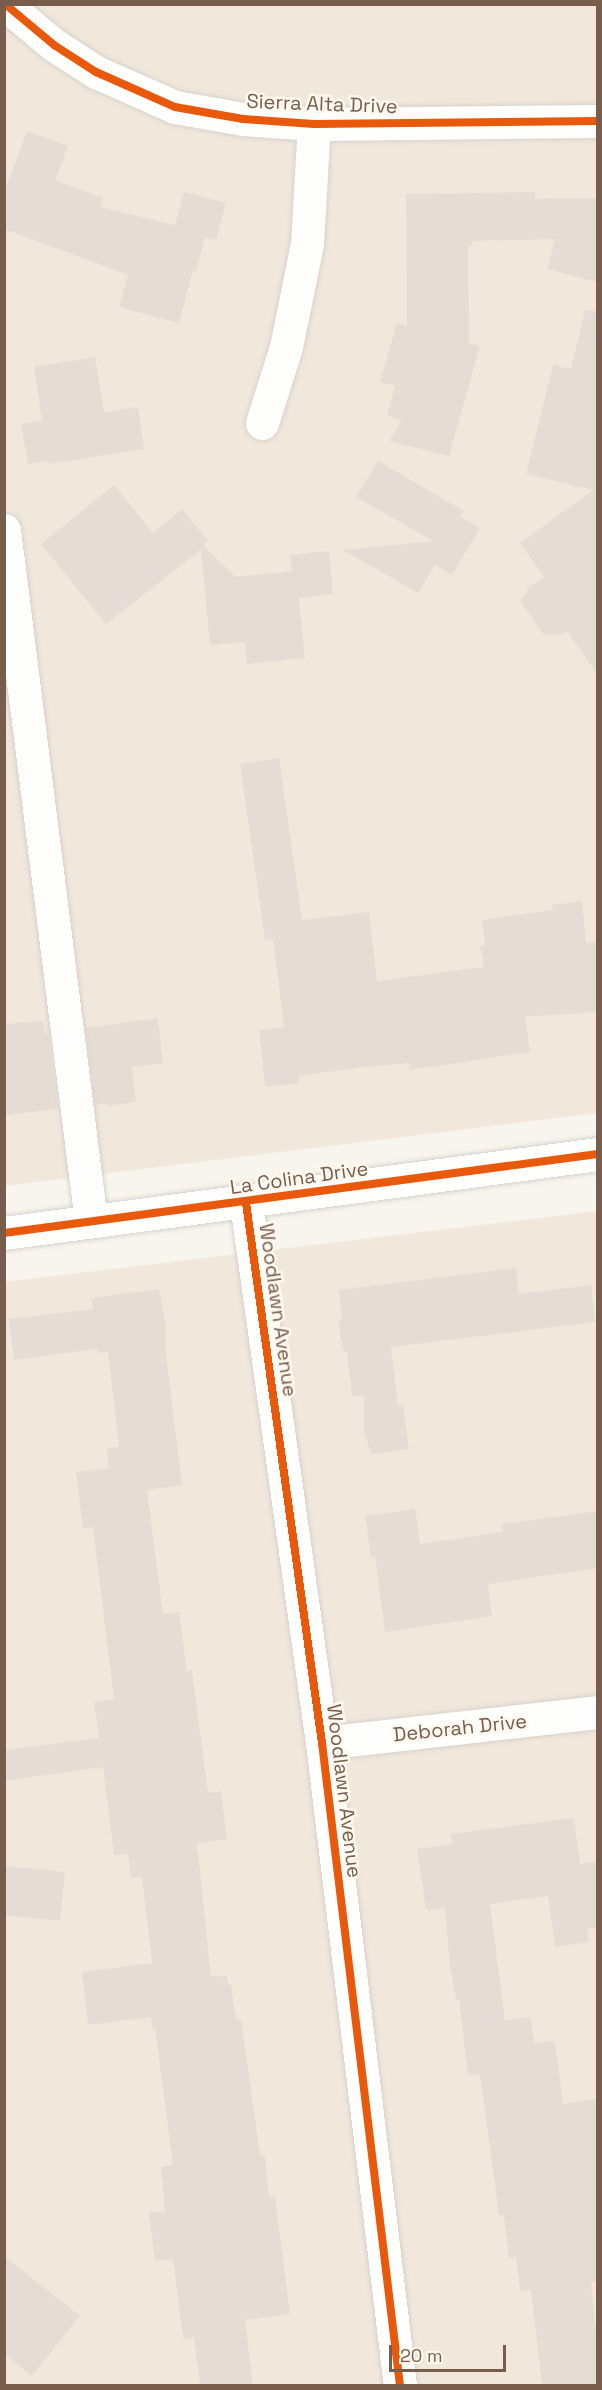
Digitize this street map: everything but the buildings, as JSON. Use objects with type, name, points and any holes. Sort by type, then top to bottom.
[{"type":"street","name":"Sierra Alta Drive","points":[[5,4],[54,45],[96,72],[175,107],[243,119],[314,124],[597,121]]},
{"type":"street","points":[[262,423],[286,347],[307,244],[314,124]]},
{"type":"street","points":[[4,530],[91,1222]]},
{"type":"street","name":"La Colina Drive","points":[[4,1233],[246,1203],[597,1154]]},
{"type":"street","name":"Woodlawn Avenue","points":[[246,1203],[322,1743],[400,2385]]},
{"type":"street","name":"Deborah Drive","points":[[322,1743],[597,1712]]},
{"type":"shaded area","points":[[4,5],[597,5],[597,1113],[5,1186]]},
{"type":"shaded area","points":[[597,1211],[597,2385],[5,2385],[4,1282]]},
{"type":"cycle path","points":[[5,4],[54,45],[96,72],[175,107],[243,119],[314,124],[598,121]]},
{"type":"cycle path","points":[[4,1233],[598,1154]]},
{"type":"cycle path","points":[[246,1203],[322,1743],[400,2386]]}]
